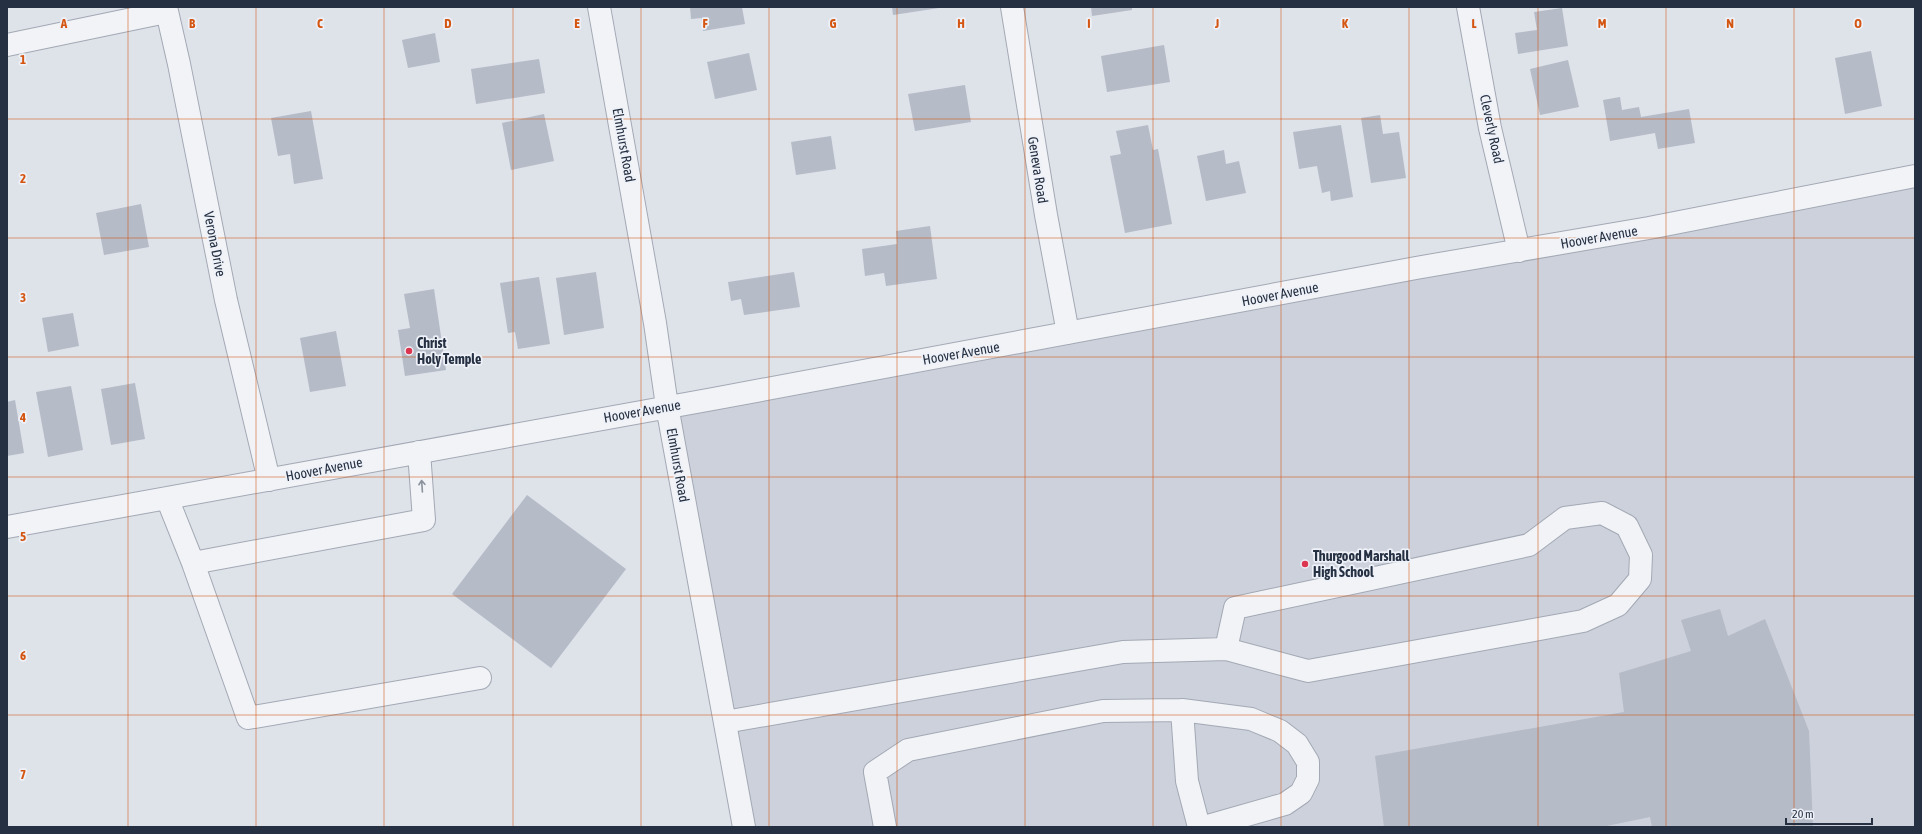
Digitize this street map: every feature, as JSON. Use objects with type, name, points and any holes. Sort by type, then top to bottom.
[{"type":"street","name":"Elmhurst Road","points":[[599,7],[654,316],[667,406],[744,827]]},
{"type":"street","name":"Geneva Road","points":[[1012,7],[1046,215],[1068,333]]},
{"type":"street","name":"Cleverly Road","points":[[1468,7],[1490,128],[1520,251]]},
{"type":"street","points":[[7,45],[166,10]]},
{"type":"street","name":"Verona Drive","points":[[166,10],[179,64],[226,300],[269,480]]},
{"type":"street","name":"Hoover Avenue","points":[[7,527],[1409,270],[1649,228],[1915,176]]},
{"type":"street","points":[[193,563],[424,520],[419,452]]},
{"type":"street","points":[[167,498],[193,563],[248,718],[480,678]]},
{"type":"street","points":[[725,722],[1123,652],[1226,649],[1308,671],[1583,621],[1618,604],[1640,579],[1641,555],[1627,526],[1602,513],[1565,518],[1529,544],[1235,608],[1226,649]]},
{"type":"street","points":[[885,827],[876,772],[908,750],[1103,711],[1182,710],[1251,719],[1280,731],[1297,744],[1308,762],[1308,779],[1301,794],[1285,804],[1204,827]]},
{"type":"street","points":[[1182,710],[1186,781],[1199,827]]},
{"type":"shaded area","name":"Thurgood Marshall High School","points":[[1915,176],[1915,827],[744,827],[667,406]]},
{"type":"building","points":[[690,7],[742,7],[745,24],[703,31],[701,18],[691,19]]},
{"type":"building","points":[[892,7],[939,7],[939,8],[893,15]]},
{"type":"building","points":[[1091,7],[1132,7],[1132,10],[1092,16]]},
{"type":"building","points":[[1562,8],[1568,46],[1518,54],[1515,33],[1537,30],[1534,12]]},
{"type":"building","points":[[435,33],[440,62],[408,68],[402,40]]},
{"type":"building","points":[[1164,45],[1170,82],[1107,92],[1101,56]]},
{"type":"building","points":[[1871,51],[1882,106],[1845,114],[1835,58]]},
{"type":"building","points":[[749,53],[757,90],[715,99],[707,62]]},
{"type":"building","points":[[539,59],[545,93],[476,104],[471,69]]},
{"type":"building","points":[[1568,60],[1579,107],[1540,115],[1530,69]]},
{"type":"building","points":[[965,85],[971,122],[915,131],[908,94]]},
{"type":"building","points":[[1620,97],[1622,110],[1639,107],[1641,117],[1689,109],[1695,143],[1658,149],[1655,133],[1610,141],[1603,100]]},
{"type":"building","points":[[311,111],[323,179],[294,184],[290,154],[278,156],[271,118]]},
{"type":"building","points":[[544,114],[554,161],[511,170],[502,123]]},
{"type":"building","points":[[1380,115],[1383,134],[1399,132],[1406,178],[1371,183],[1361,118]]},
{"type":"building","points":[[1148,125],[1153,150],[1158,149],[1172,224],[1125,233],[1110,156],[1121,154],[1116,131]]},
{"type":"building","points":[[1341,125],[1353,197],[1331,201],[1330,191],[1322,193],[1317,166],[1299,169],[1293,132]]},
{"type":"building","points":[[831,136],[836,169],[796,175],[791,142]]},
{"type":"building","points":[[1224,150],[1226,164],[1239,161],[1246,193],[1206,201],[1197,156]]},
{"type":"building","points":[[141,204],[149,247],[104,255],[96,213]]},
{"type":"building","points":[[930,226],[937,279],[886,286],[884,273],[865,276],[862,249],[897,244],[896,231]]},
{"type":"building","points":[[596,272],[604,328],[564,335],[556,278]]},
{"type":"building","points":[[794,272],[800,307],[744,315],[741,299],[731,301],[728,282]]},
{"type":"building","points":[[539,277],[550,344],[518,349],[515,332],[508,333],[500,283]]},
{"type":"building","points":[[434,289],[446,370],[405,376],[398,330],[410,328],[404,294]]},
{"type":"building","points":[[73,313],[79,346],[48,352],[42,318]]},
{"type":"building","points":[[336,331],[346,386],[310,392],[300,338]]},
{"type":"building","points":[[135,383],[145,439],[111,445],[101,389]]},
{"type":"building","points":[[71,386],[83,450],[48,457],[36,392]]},
{"type":"building","points":[[15,400],[24,453],[7,456],[7,402]]},
{"type":"building","points":[[527,495],[626,569],[551,668],[452,594]]},
{"type":"building","points":[[1720,609],[1728,636],[1765,619],[1809,731],[1813,827],[1652,827],[1650,817],[1602,827],[1384,827],[1375,756],[1624,712],[1619,673],[1691,651],[1681,620]]},
{"type":"place","name":"Christ Holy Temple","points":[[409,351]]},
{"type":"place","name":"Thurgood Marshall High School","points":[[1305,564]]}]
